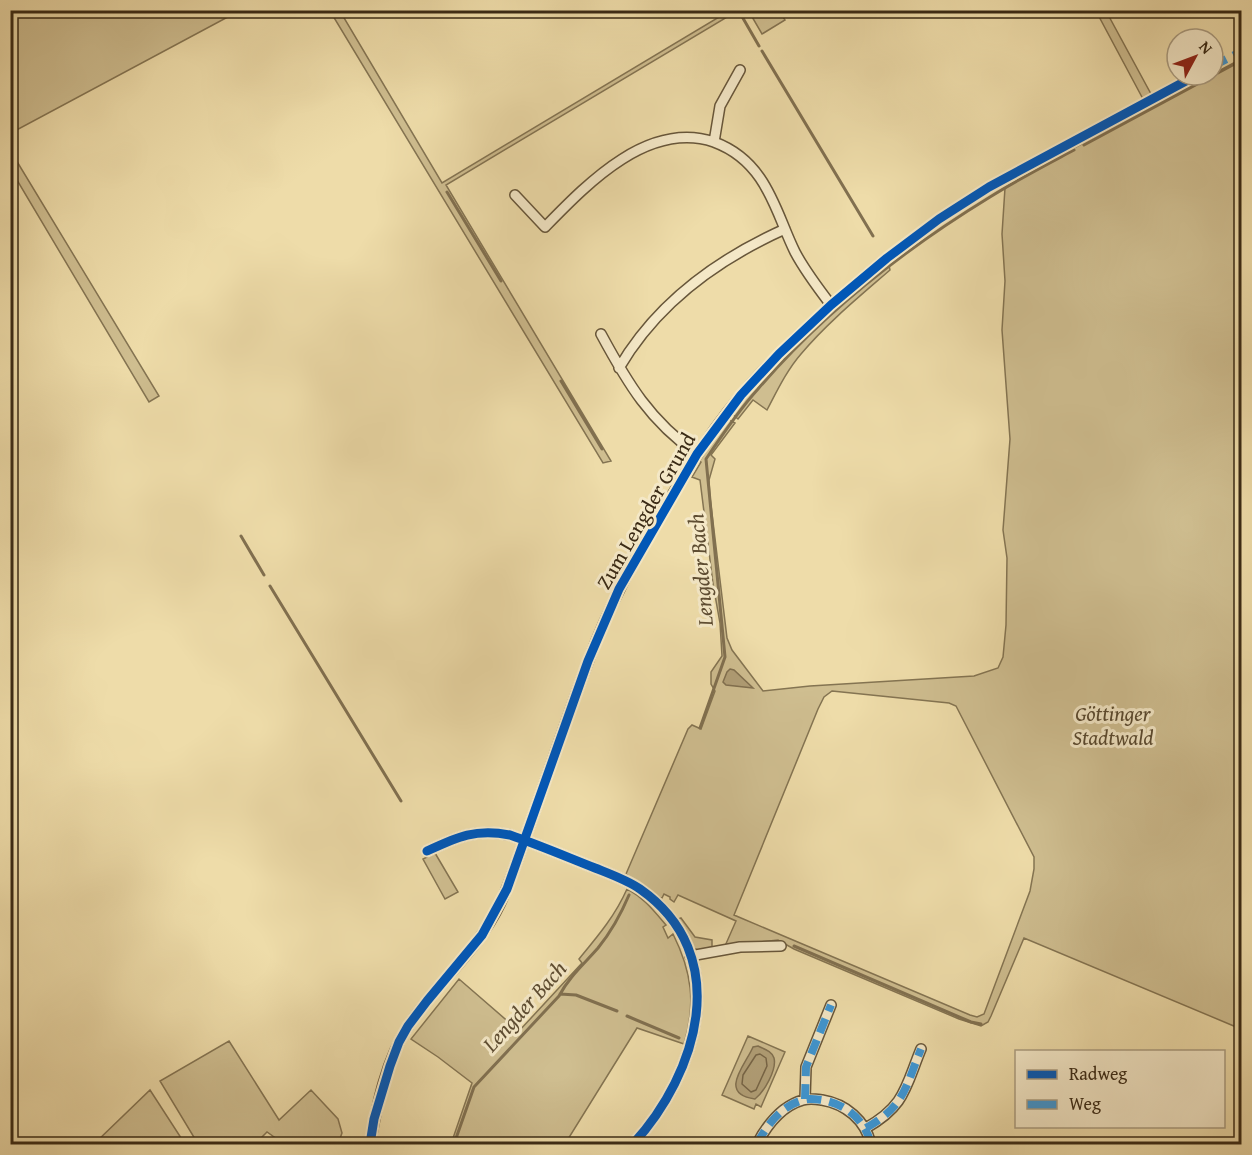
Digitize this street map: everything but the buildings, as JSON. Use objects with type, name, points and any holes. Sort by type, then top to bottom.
[{"type":"street","points":[[714,142],[720,106],[740,70]]},
{"type":"street","points":[[515,195],[545,227],[588,185],[633,154],[656,142],[679,137],[700,138],[714,142],[732,151],[759,177],[805,269],[831,305]]},
{"type":"street","points":[[619,368],[637,340],[657,316],[691,285],[756,242],[785,229]]},
{"type":"street","name":"Zum Lengder Grund","points":[[370,1144],[381,1098],[399,1042],[427,1001],[482,935],[507,889],[588,661],[608,612],[642,547],[697,454],[748,386],[831,305],[887,258]]},
{"type":"street","points":[[601,334],[619,368],[653,417],[697,454]]},
{"type":"street","points":[[427,851],[458,837],[480,832],[495,832],[524,840],[629,882],[658,904],[675,926],[690,956],[697,980],[699,1005],[690,1047],[680,1073],[665,1101],[633,1144]]},
{"type":"street","points":[[690,956],[740,947],[781,946]]},
{"type":"street","points":[[805,1099],[806,1067],[831,1005]]},
{"type":"street","points":[[866,1128],[882,1119],[896,1106],[921,1049]]},
{"type":"street","points":[[757,1144],[774,1118],[805,1099],[831,1102],[844,1107],[866,1128],[871,1144]]},
{"type":"green space","points":[[11,10],[239,10],[239,11],[11,133]]},
{"type":"green space","points":[[330,11],[340,11],[442,183],[729,11],[737,11],[446,185],[611,461],[603,463]]},
{"type":"green space","points":[[759,11],[779,11],[785,20],[762,34],[751,15]]},
{"type":"green space","points":[[1096,11],[1106,11],[1151,94],[1143,99]]},
{"type":"green space","name":"Göttinger Stadtwald","points":[[1241,59],[1241,1029],[1024,938],[991,1016],[988,1022],[981,1026],[959,1019],[794,949],[778,940],[725,946],[736,921],[678,895],[674,902],[664,894],[662,898],[656,897],[626,874],[688,729],[692,725],[701,729],[715,691],[711,684],[711,672],[722,656],[720,623],[700,480],[692,477],[701,462],[699,460],[728,419],[735,423],[711,455],[715,459],[709,480],[727,638],[732,650],[763,691],[974,676],[998,668],[1003,657],[1006,625],[1007,558],[1003,530],[1010,439],[1002,330],[1005,281],[1002,234],[1005,188],[1072,149],[1188,87],[1225,87],[1225,68]],"holes":[[[832,691],[949,703],[956,706],[1034,857],[1030,891],[984,1014],[977,1017],[734,915],[824,697]]]},
{"type":"green space","points":[[10,150],[159,396],[149,402],[11,170]]},
{"type":"green space","points":[[888,261],[890,270],[833,321],[796,360],[767,410],[753,400],[738,419],[732,414],[767,373],[806,334]]},
{"type":"green space","points":[[435,853],[458,892],[445,899],[423,859]]},
{"type":"green space","points":[[627,889],[653,910],[666,925],[663,927],[668,938],[673,934],[679,948],[688,975],[691,1002],[684,1044],[637,1028],[565,1144],[451,1144],[472,1083],[411,1039],[459,979],[519,1031],[582,963],[579,959],[612,917]]},
{"type":"green space","points":[[681,918],[695,937],[712,940],[712,947],[698,950],[692,948],[676,920]]},
{"type":"green space","points":[[748,1036],[785,1052],[761,1107],[756,1104],[754,1109],[722,1095]]},
{"type":"green space","points":[[229,1041],[279,1120],[311,1090],[338,1119],[342,1133],[338,1144],[284,1144],[267,1132],[255,1144],[198,1144],[160,1081]]},
{"type":"green space","points":[[150,1090],[185,1144],[94,1144]]},
{"type":"water","points":[[730,669],[753,688],[726,685],[723,682]]},
{"type":"water","points":[[758,1046],[768,1050],[774,1058],[774,1068],[769,1080],[755,1099],[744,1096],[738,1091],[736,1085],[737,1078],[753,1047]]},
{"type":"waterway","points":[[740,13],[759,46]]},
{"type":"waterway","points":[[762,51],[873,236]]},
{"type":"waterway","name":"Lengder Bach","points":[[1084,145],[1242,60]]},
{"type":"waterway","name":"Lengder Bach","points":[[700,728],[725,657],[706,459],[744,405],[783,361],[867,284],[958,217],[1074,150]]},
{"type":"waterway","points":[[447,192],[501,281]]},
{"type":"waterway","points":[[561,381],[602,449]]},
{"type":"waterway","points":[[241,536],[264,575]]},
{"type":"waterway","points":[[270,586],[401,801]]},
{"type":"waterway","name":"Lengder Bach","points":[[454,1144],[474,1087],[559,996],[572,977],[598,948],[615,923],[629,895]]},
{"type":"waterway","points":[[794,946],[971,1022],[981,1024]]},
{"type":"waterway","points":[[560,994],[576,995],[617,1011]]},
{"type":"waterway","points":[[627,1016],[679,1038]]},
{"type":"marked path","points":[[1225,60],[1242,51]]},
{"type":"marked path","points":[[805,1099],[806,1067],[831,1005]]},
{"type":"marked path","points":[[866,1128],[879,1120],[896,1104],[907,1085],[921,1049]]},
{"type":"marked path","points":[[757,1144],[770,1123],[781,1112],[795,1103],[810,1099],[831,1102],[846,1109],[859,1121],[871,1144]]},
{"type":"cycle path","points":[[370,1144],[374,1119],[399,1042],[427,1001],[482,935],[507,889],[588,661],[619,589],[697,454],[741,395],[779,354],[831,305],[887,258],[939,219],[989,187],[1175,87]]},
{"type":"cycle path","points":[[427,851],[477,833],[510,835],[630,883],[640,889],[669,916],[688,947],[696,980],[696,1015],[689,1050],[675,1083],[656,1115],[633,1144]]}]
